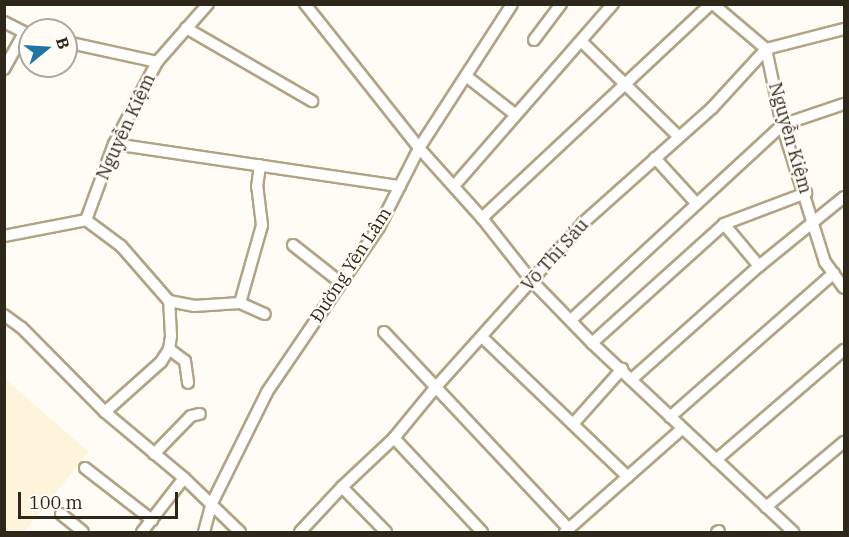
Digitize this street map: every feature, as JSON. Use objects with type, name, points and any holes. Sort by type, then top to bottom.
[{"type":"street","name":"Nguyễn Kiệm","points":[[86,220],[114,144],[157,62],[208,4]]},
{"type":"street","points":[[305,4],[419,148],[482,218],[531,280],[592,343],[793,532]]},
{"type":"street","name":"Đường Yên Lâm","points":[[204,532],[212,503],[267,392],[379,227],[419,148],[512,4]]},
{"type":"street","points":[[534,40],[561,4]]},
{"type":"street","points":[[454,186],[613,4]]},
{"type":"street","points":[[482,218],[712,4],[766,49],[844,29]]},
{"type":"street","points":[[4,22],[18,29]]},
{"type":"street","points":[[186,28],[312,101]]},
{"type":"street","points":[[581,41],[679,137]]},
{"type":"street","points":[[78,45],[157,62]]},
{"type":"street","points":[[4,69],[18,48]]},
{"type":"street","name":"Nguyễn Kiệm","points":[[766,49],[782,124],[806,193],[825,262],[840,279]]},
{"type":"street","name":"Võ Thị Sáu","points":[[300,532],[342,487],[394,438],[435,388],[583,223],[712,108],[766,49]]},
{"type":"street","points":[[466,76],[516,115]]},
{"type":"street","points":[[571,320],[782,124],[844,104]]},
{"type":"street","points":[[114,144],[400,186]]},
{"type":"street","points":[[655,158],[696,203]]},
{"type":"street","points":[[240,303],[262,225],[257,187],[261,165]]},
{"type":"street","points":[[592,343],[724,224],[806,193]]},
{"type":"street","points":[[632,379],[759,266],[844,197]]},
{"type":"street","points":[[4,236],[86,220],[121,246],[169,301],[194,306],[240,303],[265,314]]},
{"type":"street","points":[[724,224],[759,266]]},
{"type":"street","points":[[293,245],[340,282]]},
{"type":"street","points":[[670,417],[840,279]]},
{"type":"street","points":[[105,412],[161,362],[169,349],[171,336],[169,301]]},
{"type":"street","points":[[4,315],[22,328],[105,412],[184,478],[240,532]]},
{"type":"street","points":[[384,332],[567,531],[682,429]]},
{"type":"street","points":[[482,337],[628,477]]},
{"type":"street","points":[[169,349],[185,361],[188,383]]},
{"type":"street","points":[[716,460],[844,350]]},
{"type":"street","points":[[573,424],[622,369]]},
{"type":"street","points":[[153,454],[191,416],[200,414]]},
{"type":"street","points":[[394,438],[482,532]]},
{"type":"street","points":[[766,507],[844,442]]},
{"type":"street","points":[[85,468],[152,520]]},
{"type":"street","points":[[142,532],[184,478]]},
{"type":"street","points":[[342,487],[386,532]]},
{"type":"street","points":[[61,514],[82,532]]},
{"type":"shaded area","points":[[5,379],[89,452],[24,532],[5,532]]}]
